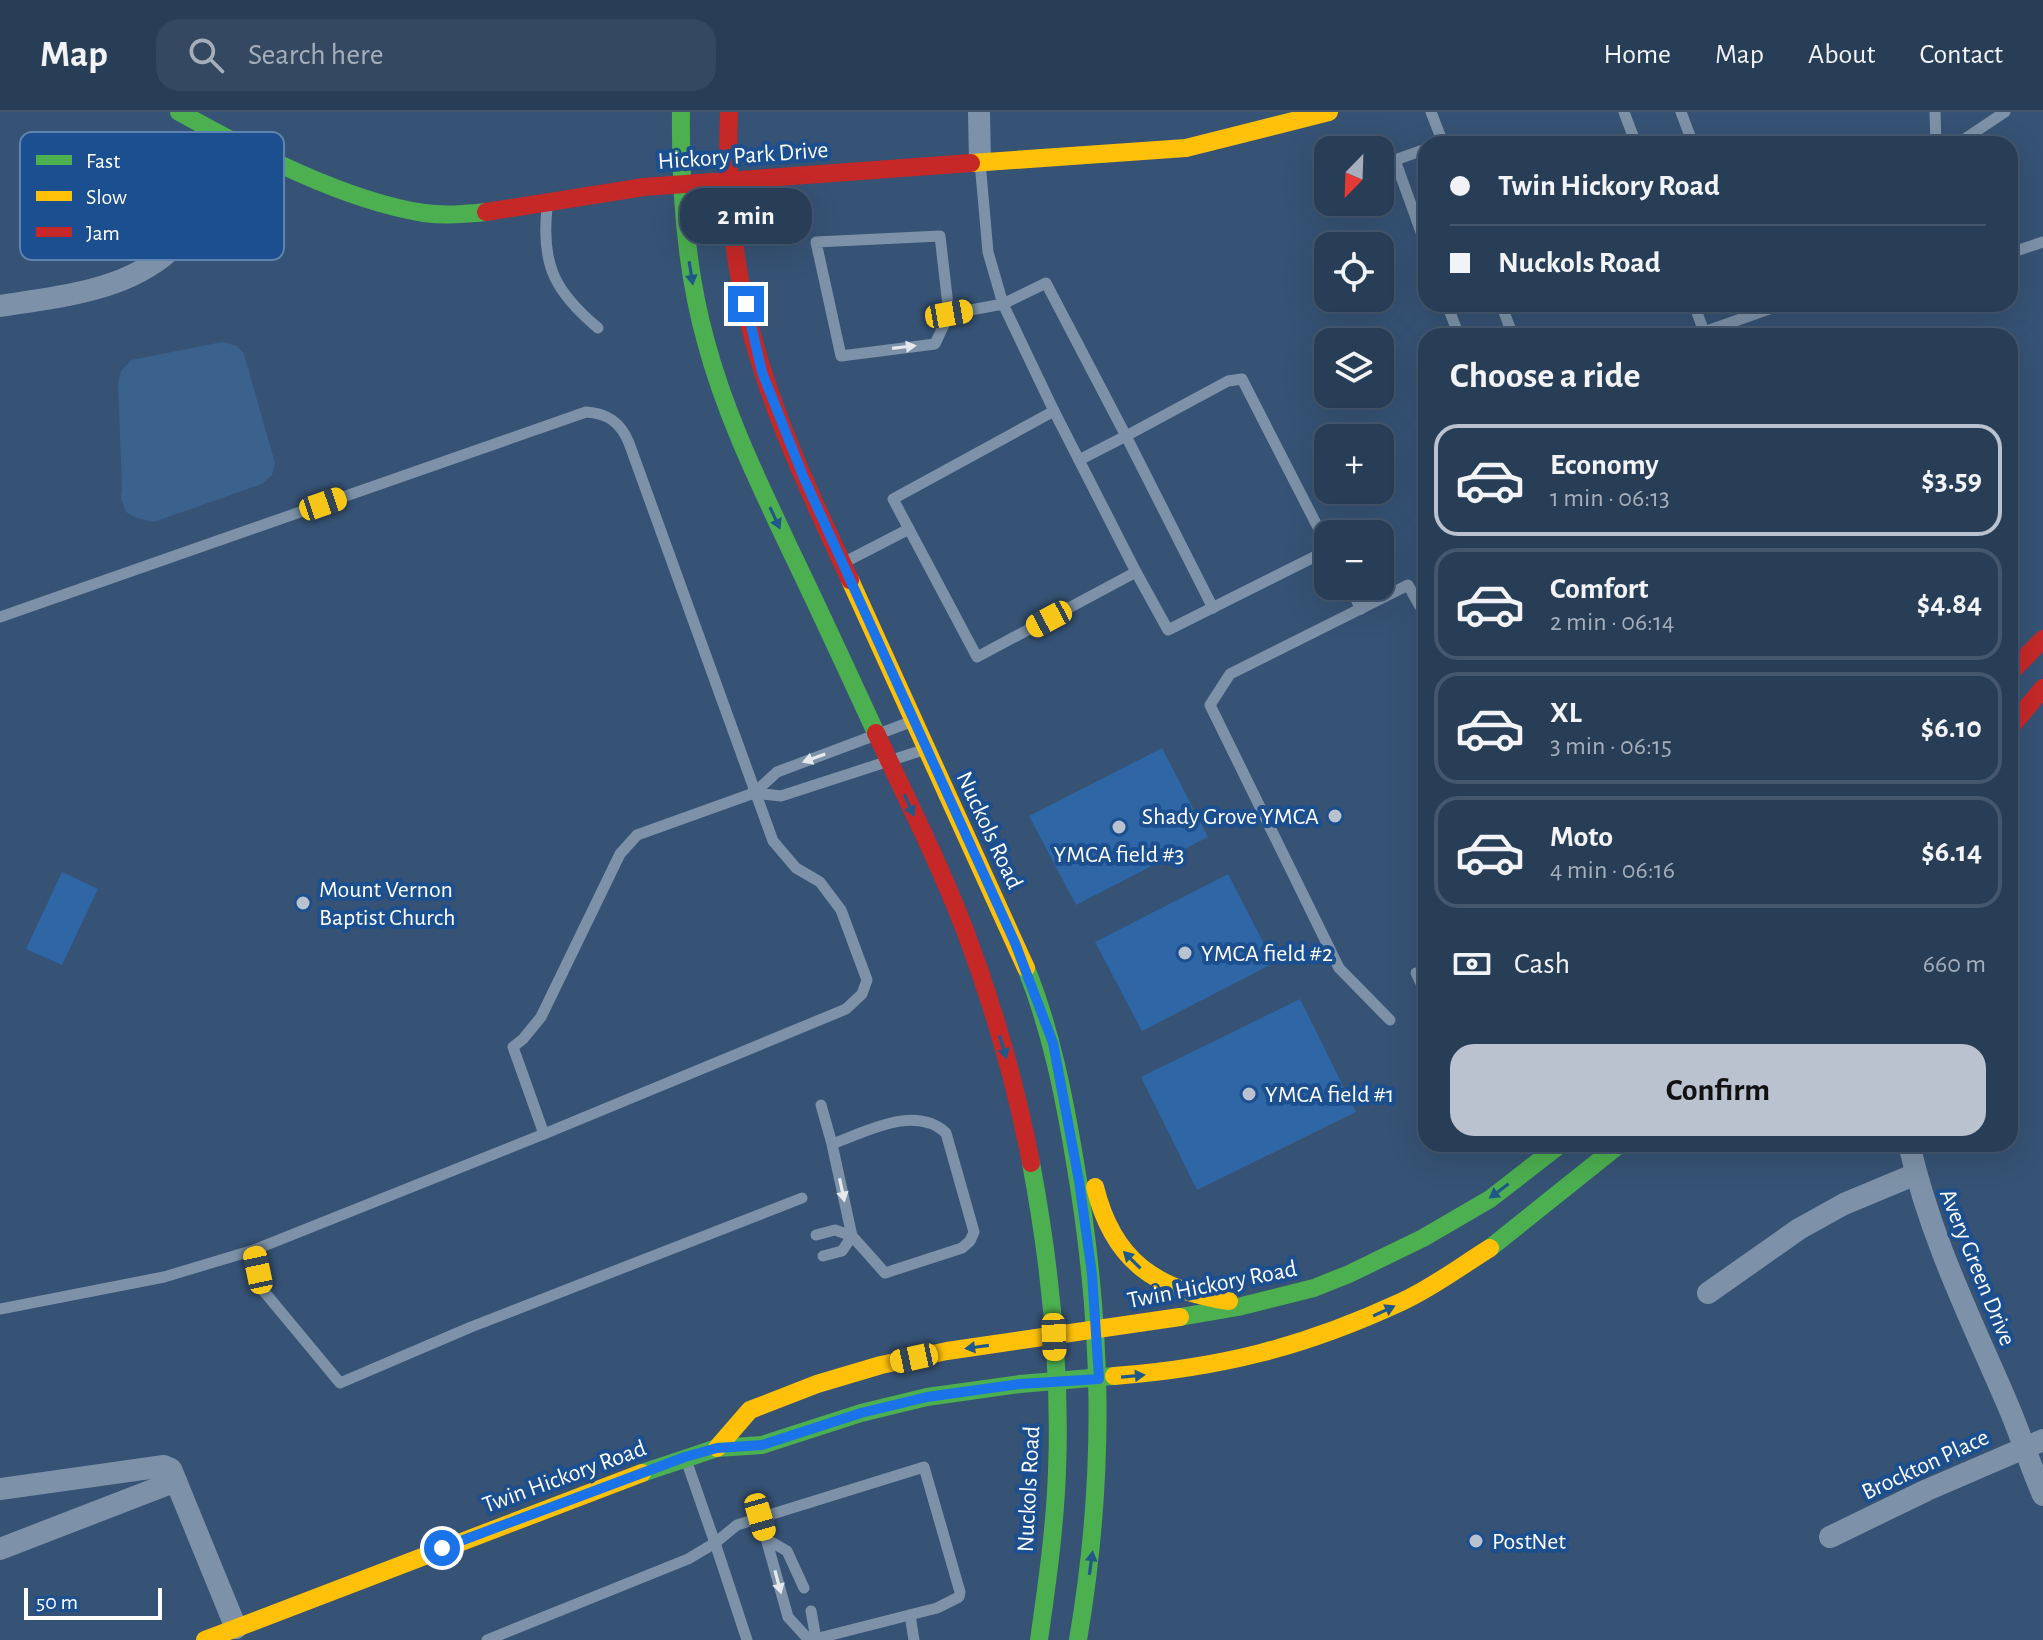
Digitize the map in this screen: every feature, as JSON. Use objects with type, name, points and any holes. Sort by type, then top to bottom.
[{"type":"main road","name":"Hickory Park Drive","points":[[179,112],[215,132]]},
{"type":"main road","name":"Nuckols Road","points":[[681,112],[686,234],[696,304],[715,374],[753,471],[950,896],[975,958],[1003,1044],[1035,1181],[1054,1337],[1054,1510],[1039,1640]]},
{"type":"main road","name":"Nuckols Road","points":[[729,112],[728,179],[740,274],[762,372],[803,476],[1015,943],[1053,1043],[1079,1181],[1092,1274],[1099,1379],[1096,1504],[1092,1553],[1078,1640]]},
{"type":"main road","name":"Hickory Park Drive","points":[[284,164],[356,196],[424,213],[492,213],[682,183],[1186,148],[1329,112]]},
{"type":"main road","points":[[2018,665],[2043,639]]},
{"type":"main road","points":[[2018,718],[2043,688]]},
{"type":"main road","points":[[1053,1043],[1086,1135],[1103,1215],[1111,1235],[1127,1256],[1160,1283],[1204,1298],[1228,1301],[1283,1298]]},
{"type":"main road","name":"Twin Hickory Road","points":[[717,1448],[750,1410],[817,1384],[881,1365],[947,1351],[1095,1331],[1283,1298],[1349,1274],[1423,1238],[1490,1199],[1551,1152]]},
{"type":"main road","name":"Twin Hickory Road","points":[[205,1640],[685,1457],[717,1448],[762,1445],[861,1413],[927,1397],[982,1388],[1144,1375],[1229,1362],[1309,1340],[1404,1301],[1491,1247],[1610,1152]]},
{"type":"street","points":[[979,112],[980,162]]},
{"type":"street","points":[[0,306],[107,287],[158,260]]},
{"type":"street","name":"Avery Green Drive","points":[[1911,1152],[1930,1223],[1955,1289],[2009,1406],[2034,1444],[2043,1495]]},
{"type":"street","points":[[1708,1293],[1799,1229],[1844,1204],[1916,1174]]},
{"type":"street","name":"Brockton Place","points":[[1830,1537],[1927,1490],[2034,1444]]},
{"type":"street","points":[[0,1489],[164,1466],[171,1469],[236,1628]]},
{"type":"street","points":[[0,1549],[176,1481]]},
{"type":"lane","points":[[1431,112],[1439,136]]},
{"type":"lane","points":[[1624,112],[1633,136]]},
{"type":"lane","points":[[1681,112],[1690,136]]},
{"type":"lane","points":[[1935,112],[1936,136]]},
{"type":"lane","points":[[1969,136],[2005,112]]},
{"type":"lane","points":[[1418,152],[1395,160],[1418,224]]},
{"type":"lane","points":[[980,162],[988,252],[1003,304],[1054,411],[1168,630],[1314,556]]},
{"type":"lane","points":[[548,204],[545,227],[554,280],[575,309],[598,328]]},
{"type":"lane","points":[[940,236],[949,314],[935,344],[841,356],[816,242],[940,236]]},
{"type":"lane","points":[[2018,250],[2043,242]]},
{"type":"lane","points":[[949,314],[1003,304],[1046,283],[1213,608]]},
{"type":"lane","points":[[1715,328],[1760,312]]},
{"type":"lane","points":[[1079,460],[1228,381],[1242,379],[1314,521]]},
{"type":"lane","points":[[1054,411],[893,499],[977,657],[1136,572]]},
{"type":"lane","points":[[0,617],[586,412],[599,413],[616,421],[625,434],[773,841],[796,868],[820,882],[841,910],[867,980],[862,994],[846,1009],[254,1250],[164,1277],[0,1309]]},
{"type":"lane","points":[[842,563],[909,529]]},
{"type":"lane","points":[[1390,1020],[1339,968],[1210,705],[1230,674],[1408,585],[1418,603]]},
{"type":"lane","points":[[1356,600],[1361,609]]},
{"type":"lane","points":[[544,1134],[513,1047],[541,1017],[620,854],[637,835],[754,793],[777,772],[914,721]]},
{"type":"lane","points":[[754,793],[781,796],[927,749]]},
{"type":"lane","points":[[1416,973],[1418,977]]},
{"type":"lane","points":[[821,1105],[852,1236],[842,1251],[823,1256]]},
{"type":"lane","points":[[816,1235],[835,1230],[852,1236],[885,1273],[962,1248],[974,1232],[946,1133],[936,1124],[905,1119],[832,1144]]},
{"type":"lane","points":[[254,1250],[262,1289],[340,1383],[471,1327],[802,1198]]},
{"type":"lane","points":[[685,1457],[747,1640]]},
{"type":"lane","points":[[487,1640],[688,1559],[737,1525],[924,1467],[959,1597],[946,1605],[812,1640]]},
{"type":"lane","points":[[760,1517],[788,1617],[812,1640]]},
{"type":"lane","points":[[766,1539],[787,1551],[804,1588]]},
{"type":"lane","points":[[811,1611],[812,1640]]},
{"type":"lane","points":[[910,1615],[914,1640]]},
{"type":"shaded area","points":[[222,342],[237,346],[244,354],[275,463],[272,475],[262,484],[154,522],[134,517],[126,512],[121,499],[118,383],[121,371],[131,360]]},
{"type":"shaded area","name":"YMCA field #3","points":[[1162,748],[1208,837],[1076,905],[1029,816]]},
{"type":"shaded area","points":[[62,872],[98,889],[62,965],[26,949]]},
{"type":"shaded area","name":"YMCA field #2","points":[[1228,874],[1274,963],[1142,1031],[1095,942]]},
{"type":"shaded area","name":"YMCA field #1","points":[[1300,999],[1356,1112],[1197,1190],[1141,1077]]},
{"type":"traffic: fast","points":[[179,112],[216,132]]},
{"type":"traffic: fast","points":[[681,112],[683,199],[689,257],[699,314],[714,368],[753,470],[876,733]]},
{"type":"traffic: fast","points":[[284,166],[362,198],[394,207],[448,215],[486,212]]},
{"type":"traffic: fast","points":[[1026,968],[1050,1039],[1075,1162],[1096,1342],[1097,1460],[1087,1579],[1078,1640]]},
{"type":"traffic: fast","points":[[1180,1317],[1238,1307],[1314,1288],[1349,1274],[1423,1238],[1490,1199],[1551,1152]]},
{"type":"traffic: fast","points":[[1490,1248],[1610,1152]]},
{"type":"traffic: fast","points":[[1031,1163],[1049,1278],[1056,1355],[1058,1432],[1054,1514],[1039,1640]]},
{"type":"traffic: fast","points":[[642,1473],[717,1448],[762,1445],[861,1413],[927,1397],[1020,1384],[1114,1376]]},
{"type":"traffic: slow","points":[[971,163],[1186,148],[1329,112]]},
{"type":"traffic: slow","points":[[850,580],[1026,968]]},
{"type":"traffic: slow","points":[[1095,1187],[1113,1234],[1141,1268],[1180,1289],[1229,1301]]},
{"type":"traffic: slow","points":[[1114,1376],[1226,1361],[1296,1343],[1365,1318],[1413,1296],[1490,1248]]},
{"type":"traffic: slow","points":[[717,1448],[750,1410],[817,1384],[881,1365],[947,1351],[1180,1317]]},
{"type":"traffic: slow","points":[[205,1640],[642,1473]]},
{"type":"traffic: jam","points":[[729,112],[732,228],[754,342],[785,433],[850,580]]},
{"type":"traffic: jam","points":[[486,212],[644,187],[971,163]]},
{"type":"traffic: jam","points":[[2018,665],[2043,639]]},
{"type":"traffic: jam","points":[[2018,718],[2043,688]]},
{"type":"traffic: jam","points":[[876,733],[966,933],[995,1018],[1031,1163]]},
{"type":"place","name":"Shady Grove YMCA","points":[[1335,816]]},
{"type":"place","name":"YMCA field #3","points":[[1119,827]]},
{"type":"place","name":"Mount Vernon Baptist Church","points":[[303,903]]},
{"type":"place","name":"YMCA field #2","points":[[1185,953]]},
{"type":"place","name":"YMCA field #1","points":[[1249,1094]]},
{"type":"place","name":"PostNet","points":[[1476,1541]]},
{"type":"route","points":[[442,1548],[685,1457],[717,1448],[762,1445],[861,1413],[927,1397],[1020,1384],[1099,1379],[1092,1274],[1079,1181],[1053,1043],[1015,943],[803,476],[762,372],[746,304]]}]
